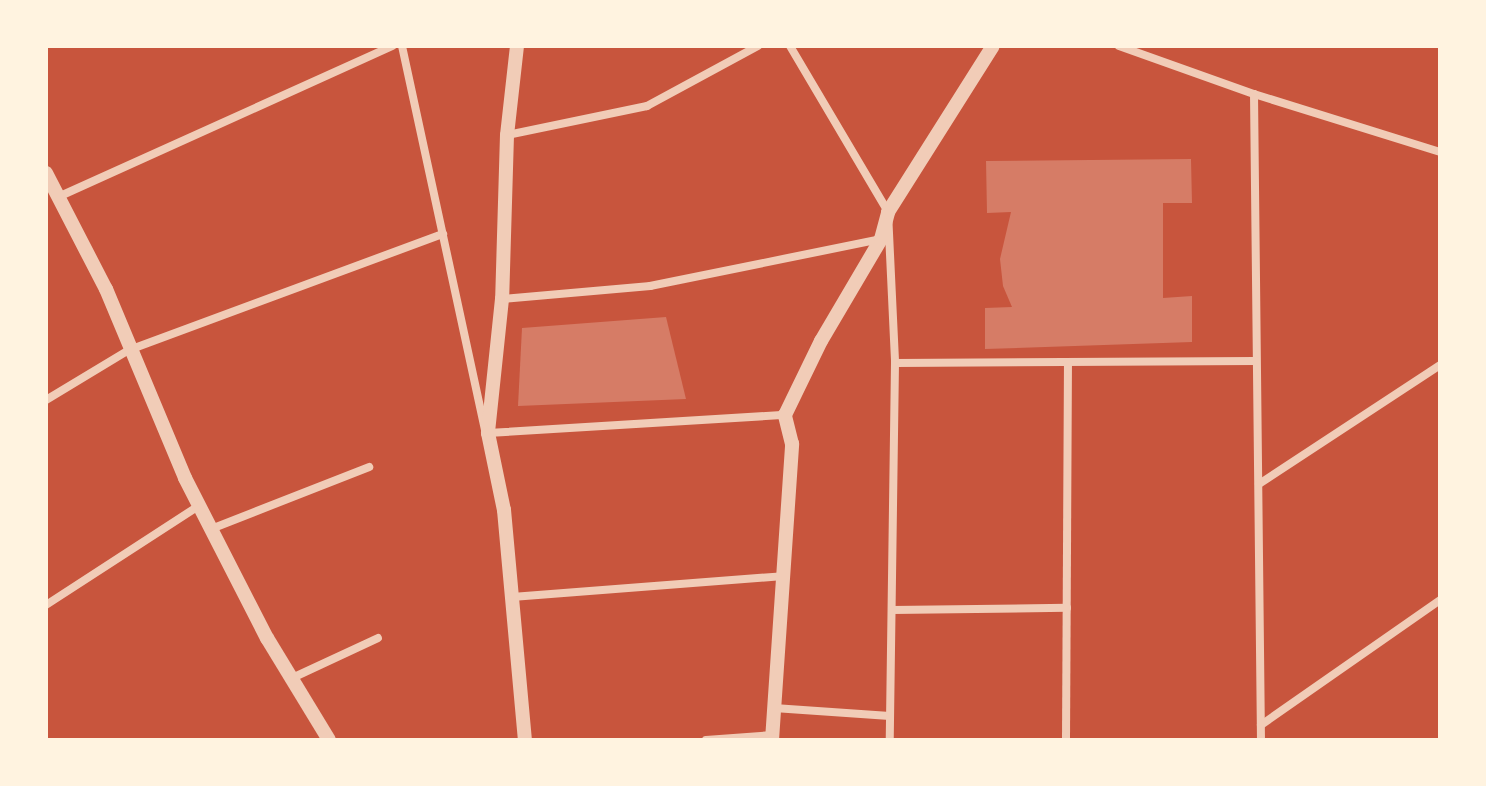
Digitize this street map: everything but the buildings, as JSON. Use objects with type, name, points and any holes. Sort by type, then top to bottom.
[{"type":"street","points":[[52,193],[392,46]]},
{"type":"street","points":[[402,46],[504,510],[525,740]]},
{"type":"street","points":[[491,456],[488,433],[502,299],[507,135],[517,46]]},
{"type":"street","points":[[507,135],[647,106],[758,46]]},
{"type":"street","points":[[790,46],[888,212],[895,363],[890,740]]},
{"type":"street","points":[[706,740],[772,738],[792,444],[785,415],[821,341],[881,239],[888,212],[993,46]]},
{"type":"street","points":[[1119,46],[1254,94],[1440,152]]},
{"type":"street","points":[[1254,94],[1261,740]]},
{"type":"street","points":[[46,173],[52,193],[106,289],[185,478],[290,679],[329,740]]},
{"type":"street","points":[[46,400],[129,350],[443,234]]},
{"type":"street","points":[[502,299],[650,286],[881,239]]},
{"type":"street","points":[[895,363],[1256,361]]},
{"type":"street","points":[[1066,740],[1068,362]]},
{"type":"street","points":[[1259,484],[1440,365]]},
{"type":"street","points":[[488,433],[785,415]]},
{"type":"street","points":[[211,529],[369,467]]},
{"type":"street","points":[[46,605],[201,504]]},
{"type":"street","points":[[512,597],[783,576]]},
{"type":"street","points":[[1261,725],[1440,600]]},
{"type":"street","points":[[892,610],[1067,608]]},
{"type":"street","points":[[290,679],[378,638]]},
{"type":"street","points":[[774,708],[890,716]]}]
